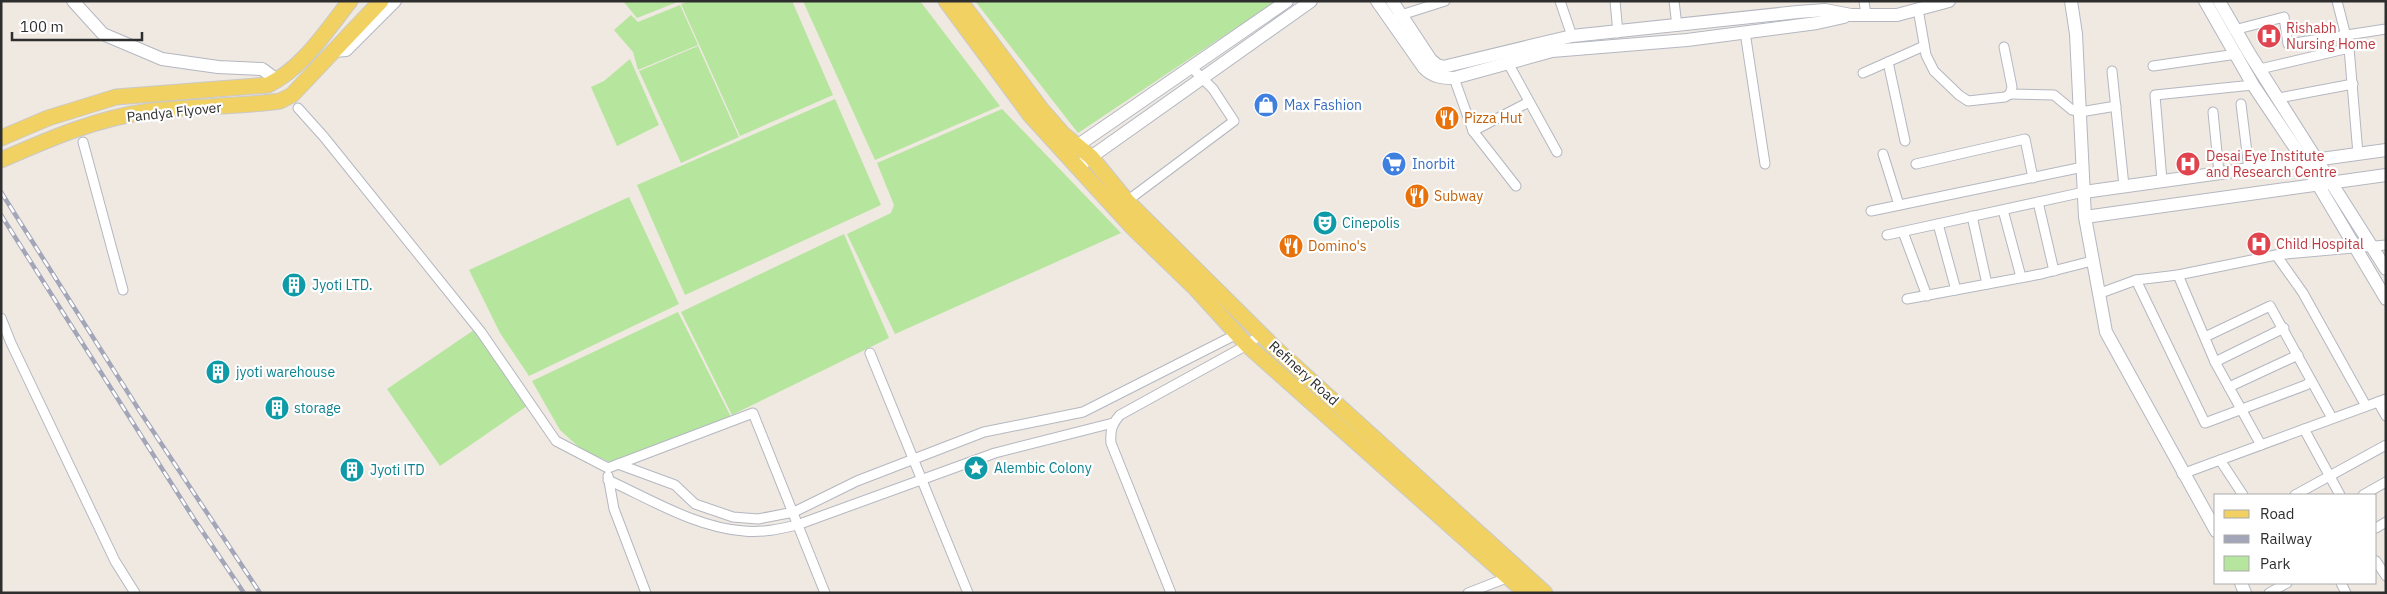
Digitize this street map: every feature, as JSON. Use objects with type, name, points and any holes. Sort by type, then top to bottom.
[{"type":"main road","points":[[277,80],[304,57],[350,1]]},
{"type":"main road","points":[[290,101],[347,36],[381,1]]},
{"type":"main road","points":[[946,1],[1030,115],[1072,148]]},
{"type":"main road","points":[[960,1],[1072,148]]},
{"type":"main road","name":"Pandya Flyover","points":[[1,138],[48,118],[116,97],[253,88],[277,80]]},
{"type":"main road","name":"Pandya Flyover","points":[[1,160],[49,138],[126,116],[149,112],[290,101]]},
{"type":"main road","name":"Refinery Road","points":[[1072,148],[1091,157],[1127,201],[1257,330],[1506,569],[1526,593]]},
{"type":"main road","name":"Refinery Road","points":[[1072,148],[1077,167],[1133,228],[1196,289],[1242,340],[1506,569],[1545,593]]},
{"type":"street","points":[[73,1],[103,34],[162,59],[218,67],[262,69],[277,80]]},
{"type":"street","points":[[334,51],[346,50],[395,1]]},
{"type":"street","points":[[1072,148],[1286,1]]},
{"type":"street","points":[[1077,167],[1311,1]]},
{"type":"street","points":[[1377,1],[1396,17],[1431,60],[1437,65],[1444,67],[1572,36],[1677,26],[1797,6],[1825,6],[1851,15]]},
{"type":"street","points":[[1392,1],[1396,17],[1428,72],[1440,77],[1454,78],[1565,50],[1655,43],[1745,32],[1817,23],[1851,15],[1897,14],[1949,1]]},
{"type":"street","points":[[1396,17],[1445,1]]},
{"type":"street","points":[[1560,1],[1572,36]]},
{"type":"street","points":[[1615,1],[1618,32]]},
{"type":"street","points":[[1674,1],[1677,26]]},
{"type":"street","points":[[1864,1],[1866,15]]},
{"type":"street","points":[[2070,1],[2075,24],[2085,217],[2106,332],[2182,474],[2188,481],[2214,527]]},
{"type":"street","points":[[2205,1],[2253,84],[2304,161],[2386,299]]},
{"type":"street","points":[[2219,1],[2234,30],[2332,182],[2379,246],[2386,269]]},
{"type":"street","points":[[2337,1],[2349,48],[2358,154]]},
{"type":"street","points":[[1918,9],[1924,46],[1929,63],[1934,71],[1964,99],[1974,101],[2005,97],[2010,94],[2054,95],[2072,110],[2080,112],[2116,106]]},
{"type":"street","points":[[2234,30],[2284,16],[2288,44],[2386,29]]},
{"type":"street","points":[[1745,32],[1765,164]]},
{"type":"street","points":[[1863,73],[1924,46]]},
{"type":"street","points":[[2004,47],[2012,87],[2010,94]]},
{"type":"street","points":[[2260,69],[2349,48]]},
{"type":"street","points":[[2153,66],[2237,54]]},
{"type":"street","points":[[1888,62],[1906,141]]},
{"type":"street","points":[[1508,63],[1557,152]]},
{"type":"street","points":[[1127,201],[1234,121],[1213,88],[1191,67]]},
{"type":"street","points":[[2112,71],[2124,186]]},
{"type":"street","points":[[1454,78],[1473,131],[1516,186]]},
{"type":"street","points":[[2162,181],[2155,95],[2253,84]]},
{"type":"street","points":[[2279,98],[2353,84]]},
{"type":"street","points":[[290,101],[324,137],[481,332],[556,441],[608,468],[753,413],[826,593]]},
{"type":"street","points":[[1473,131],[1530,102]]},
{"type":"street","points":[[2241,104],[2249,169]]},
{"type":"street","points":[[2213,112],[2219,173]]},
{"type":"street","points":[[1916,164],[2025,138],[2033,178]]},
{"type":"street","points":[[84,142],[123,290]]},
{"type":"street","points":[[1887,236],[2084,192],[2386,150]]},
{"type":"street","points":[[1884,154],[1899,205]]},
{"type":"street","points":[[1871,211],[2082,167]]},
{"type":"street","points":[[2085,217],[2386,175]]},
{"type":"street","points":[[2038,202],[2054,271]]},
{"type":"street","points":[[2003,210],[2022,278]]},
{"type":"street","points":[[1972,216],[1987,284]]},
{"type":"street","points":[[1938,224],[1956,290]]},
{"type":"street","points":[[1903,232],[1927,296]]},
{"type":"street","points":[[2098,294],[2136,280],[2178,275],[2276,255],[2379,246]]},
{"type":"street","points":[[2276,255],[2303,294],[2366,406]]},
{"type":"street","points":[[1907,299],[2022,278],[2092,261]]},
{"type":"street","points":[[2178,275],[2215,362],[2240,410],[2261,444]]},
{"type":"street","points":[[2136,280],[2205,423],[2311,381]]},
{"type":"street","points":[[2205,337],[2270,306],[2284,328],[2332,418]]},
{"type":"street","points":[[1,318],[15,352],[114,561],[136,593]]},
{"type":"street","points":[[2215,362],[2284,328]]},
{"type":"street","points":[[618,464],[675,485],[695,504],[733,517],[758,519],[794,512],[857,481],[984,432],[1084,412],[1242,340],[1257,330]]},
{"type":"street","points":[[1171,593],[1111,443],[1110,433],[1113,423],[1120,416],[1257,330]]},
{"type":"street","points":[[870,353],[912,460],[968,593]]},
{"type":"street","points":[[2229,387],[2298,355]]},
{"type":"street","points":[[2182,474],[2382,400],[2386,416]]},
{"type":"street","points":[[608,480],[672,512],[724,528],[744,531],[769,531],[797,525],[995,453],[1113,423]]},
{"type":"street","points":[[2304,429],[2339,494]]},
{"type":"street","points":[[2298,494],[2386,445]]},
{"type":"street","points":[[2220,460],[2242,494]]},
{"type":"street","points":[[608,468],[608,480],[614,509],[646,593]]},
{"type":"street","points":[[2365,494],[2386,482]]},
{"type":"street","points":[[1468,593],[1506,569]]},
{"type":"street","points":[[2268,593],[2284,584]]},
{"type":"green space","points":[[623,1],[680,1],[637,18]]},
{"type":"green space","points":[[690,1],[792,1],[833,95],[740,136],[681,4]]},
{"type":"green space","points":[[803,1],[920,1],[1000,106],[875,160]]},
{"type":"green space","points":[[975,1],[1276,1],[1078,133]]},
{"type":"green space","points":[[680,5],[698,45],[638,70],[633,52],[614,30],[631,15],[638,22]]},
{"type":"green space","points":[[698,46],[739,137],[681,163],[639,71]]},
{"type":"green space","points":[[630,59],[659,125],[617,146],[591,87],[604,81]]},
{"type":"green space","points":[[835,99],[881,205],[685,295],[637,185]]},
{"type":"green space","points":[[1002,109],[1121,233],[895,334],[847,234],[891,213],[894,205],[877,163]]},
{"type":"green space","points":[[629,197],[679,304],[529,376],[500,333],[469,270]]},
{"type":"green space","points":[[844,234],[889,338],[732,415],[681,312]]},
{"type":"green space","points":[[678,312],[731,417],[610,462],[582,450],[560,430],[532,381]]},
{"type":"green space","points":[[474,330],[527,406],[440,466],[387,389]]},
{"type":"railway","points":[[1,192],[139,410],[260,593]]},
{"type":"railway","points":[[1,215],[194,519],[244,593]]},
{"type":"place","name":"Rishabh Nursing Home","points":[[2269,36]]},
{"type":"place","name":"Max Fashion","points":[[1266,105]]},
{"type":"place","name":"Pizza Hut","points":[[1447,118]]},
{"type":"place","name":"Inorbit","points":[[1394,164]]},
{"type":"place","name":"Desai Eye Institute and Research Centre","points":[[2188,164]]},
{"type":"place","name":"Subway","points":[[1417,196]]},
{"type":"place","name":"Cinepolis","points":[[1325,223]]},
{"type":"place","name":"Child Hospital","points":[[2259,244]]},
{"type":"place","name":"Domino's","points":[[1291,246]]},
{"type":"place","name":"Jyoti LTD.","points":[[294,285]]},
{"type":"place","name":"jyoti warehouse","points":[[218,372]]},
{"type":"place","name":"storage","points":[[277,408]]},
{"type":"place","name":"Alembic Colony","points":[[976,468]]},
{"type":"place","name":"Jyoti lTD","points":[[352,470]]}]
